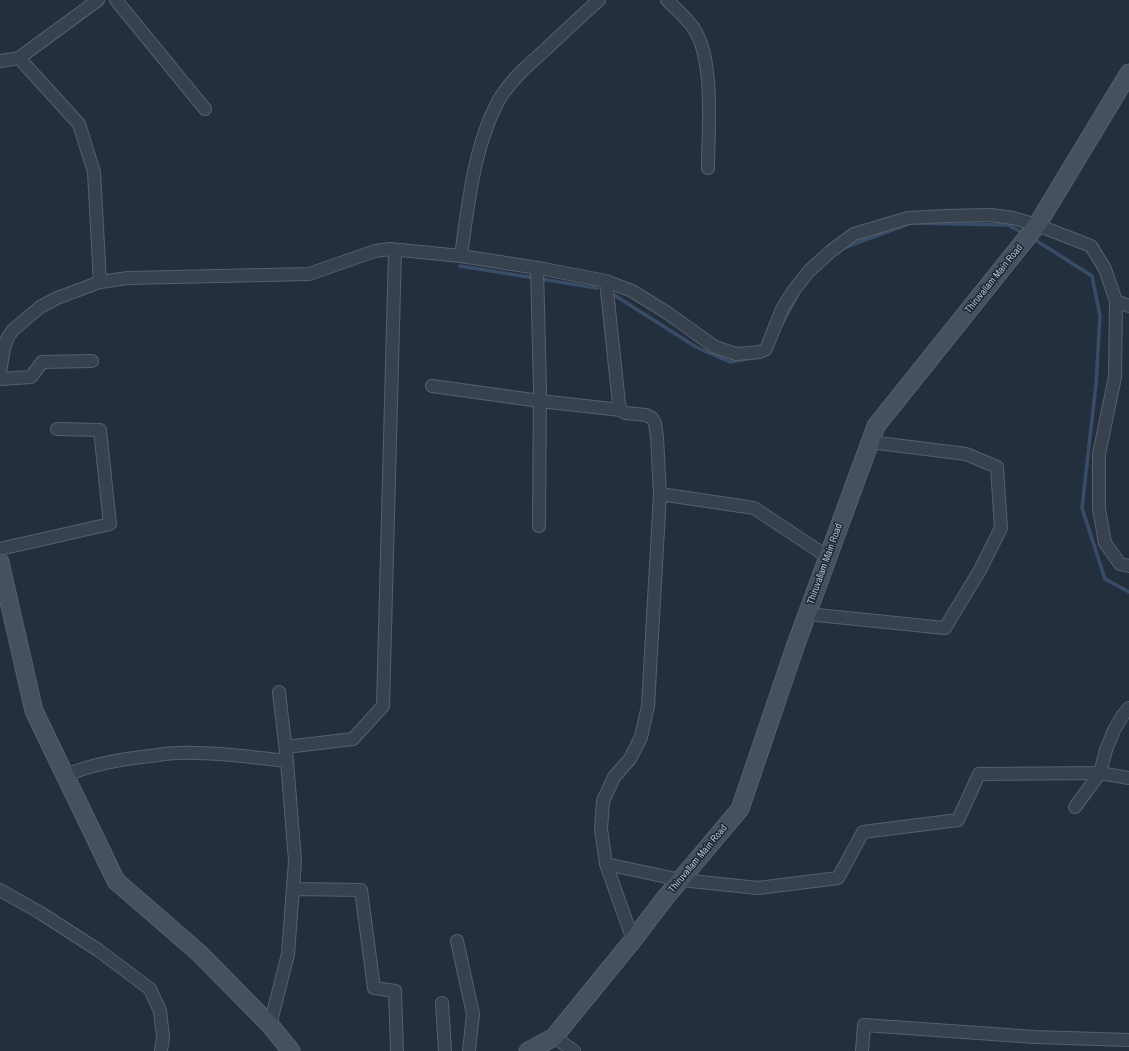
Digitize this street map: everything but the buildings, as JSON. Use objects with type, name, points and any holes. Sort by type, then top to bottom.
[{"type":"street","points":[[0,61],[19,58],[98,0]]},
{"type":"street","points":[[116,0],[205,109]]},
{"type":"street","points":[[461,256],[470,196],[480,151],[489,122],[501,98],[519,74],[599,0]]},
{"type":"street","points":[[667,0],[694,28],[703,48],[708,76],[708,168]]},
{"type":"street","points":[[19,58],[79,124],[94,172],[100,282]]},
{"type":"street","name":"Thiruvallam Main Road","points":[[528,1051],[554,1037],[740,809],[807,614],[876,426],[1037,225],[1129,73]]},
{"type":"street","points":[[0,372],[4,348],[8,337],[13,330],[40,307],[51,301],[100,282],[128,278],[309,274],[375,251],[395,250],[461,256],[606,281],[632,291],[715,347],[736,354],[760,352],[766,349],[782,309],[794,290],[809,271],[830,251],[854,234],[908,218],[991,215],[1013,218],[1037,225],[1091,246],[1105,269],[1116,301],[1115,377],[1099,454],[1099,509],[1105,543],[1120,564],[1129,566]]},
{"type":"street","points":[[286,747],[354,739],[383,706],[395,250]]},
{"type":"street","points":[[537,268],[540,401],[539,526]]},
{"type":"street","points":[[606,281],[616,379],[621,410]]},
{"type":"street","points":[[1116,301],[1129,306]]},
{"type":"street","points":[[0,379],[31,377],[42,362],[92,361]]},
{"type":"street","points":[[432,386],[540,401],[621,410],[630,414],[646,414],[652,418],[655,423],[660,494],[648,706],[641,737],[630,758],[614,777],[603,801],[601,829],[606,864],[633,940]]},
{"type":"street","points":[[0,549],[110,524],[100,430],[57,429]]},
{"type":"street","points":[[807,614],[945,628],[980,570],[1001,528],[997,467],[966,454],[870,442]]},
{"type":"street","points":[[660,494],[754,508],[828,557]]},
{"type":"street","points":[[0,562],[34,711],[116,881],[199,953],[270,1026],[291,1051]]},
{"type":"street","points":[[270,1026],[288,954],[295,862],[286,747],[279,692]]},
{"type":"street","points":[[1075,807],[1100,773],[1106,750],[1114,730],[1123,714],[1129,708]]},
{"type":"street","points":[[66,775],[80,769],[130,758],[176,753],[217,754],[287,761]]},
{"type":"street","points":[[606,864],[681,880],[758,888],[838,878],[863,832],[958,820],[979,774],[1100,773],[1129,778]]},
{"type":"street","points":[[293,889],[361,890],[374,988],[395,990],[396,1051]]},
{"type":"street","points":[[0,890],[39,912],[98,950],[150,989],[160,1011],[163,1037],[161,1051]]},
{"type":"street","points":[[457,941],[473,1014],[469,1051]]},
{"type":"street","points":[[442,1003],[445,1051]]},
{"type":"street","points":[[862,1051],[864,1025],[1035,1037],[1129,1040]]},
{"type":"street","points":[[554,1037],[574,1051]]},
{"type":"waterway","points":[[843,248],[911,223],[1008,225],[1019,231]]},
{"type":"waterway","points":[[1037,241],[1092,276],[1100,316],[1096,384],[1082,508],[1105,579],[1129,592]]},
{"type":"waterway","points":[[460,266],[597,288]]},
{"type":"waterway","points":[[611,293],[696,347],[730,362],[752,358]]},
{"type":"waterway","points":[[781,326],[798,294]]}]
